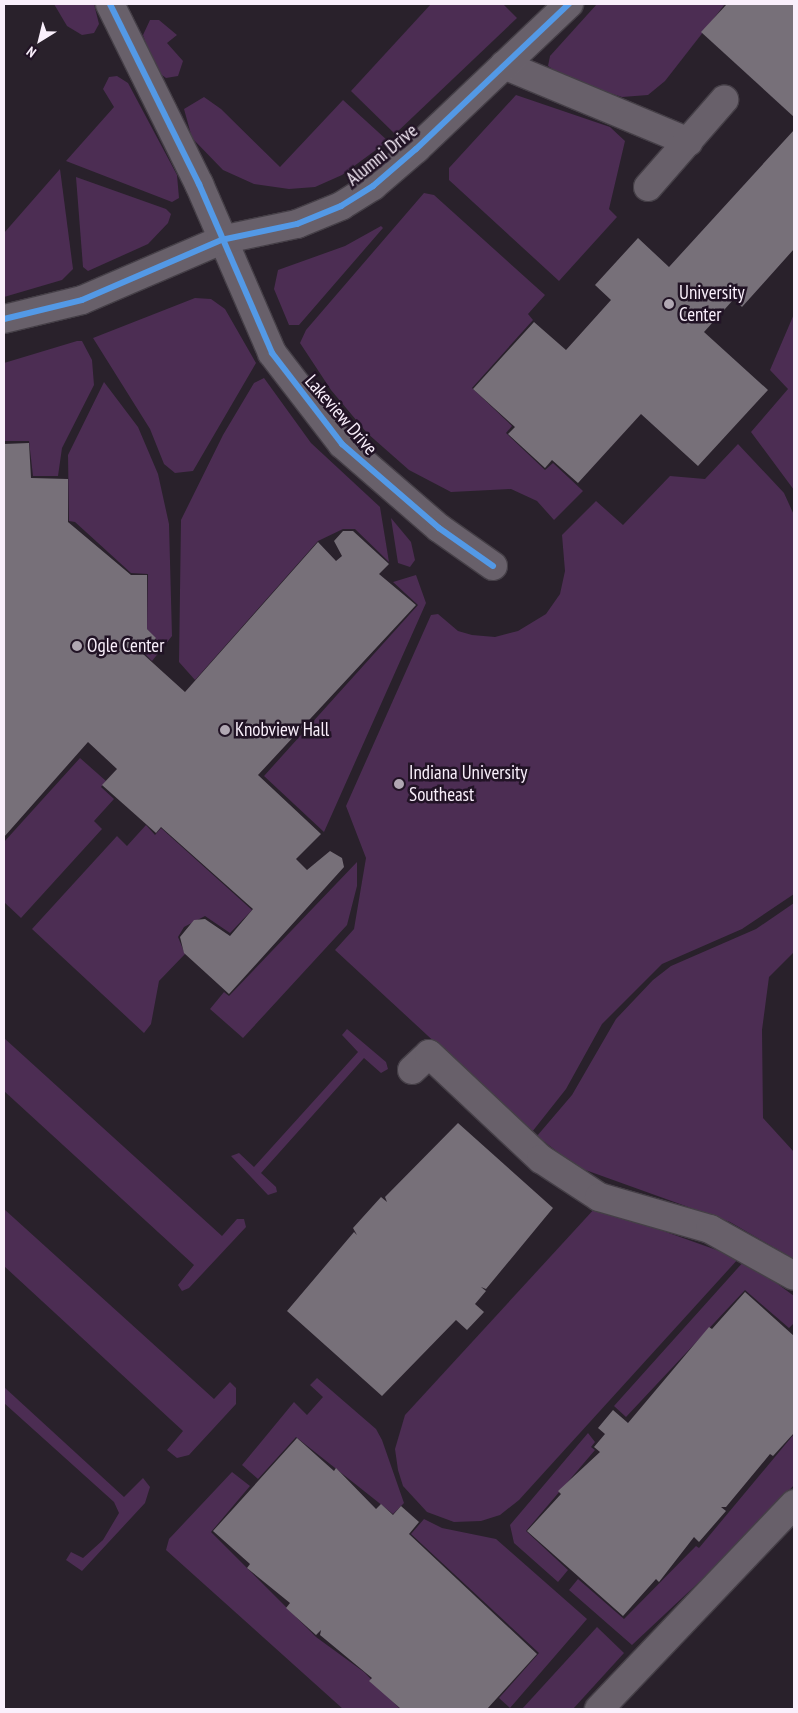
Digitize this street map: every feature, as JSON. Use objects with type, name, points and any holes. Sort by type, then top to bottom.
[{"type":"street","name":"Lakeview Drive","points":[[110,4],[199,184],[221,240],[272,353],[314,412],[370,470],[493,566]]},
{"type":"street","name":"Alumni Drive","points":[[4,319],[82,300],[221,240],[297,224],[366,191],[504,66],[569,4]]},
{"type":"street","points":[[504,66],[688,142]]},
{"type":"street","points":[[648,187],[724,100]]},
{"type":"street","points":[[412,1070],[429,1054],[540,1159],[599,1197],[710,1229],[794,1276]]},
{"type":"street","points":[[600,1709],[794,1504]]},
{"type":"shaded area","points":[[54,4],[94,4],[99,24],[94,33],[82,35],[67,26]]},
{"type":"shaded area","points":[[431,4],[503,4],[517,18],[395,134],[351,91]]},
{"type":"shaded area","points":[[597,4],[725,4],[665,81],[648,95],[622,97],[570,80],[548,66],[550,56]]},
{"type":"shaded area","points":[[150,20],[159,20],[177,35],[167,43],[183,61],[178,76],[166,78],[155,70],[143,35]]},
{"type":"shaded area","points":[[117,76],[128,83],[177,175],[179,198],[172,202],[66,161],[114,107],[103,89],[109,77]]},
{"type":"shaded area","points":[[516,95],[610,127],[625,141],[609,209],[617,217],[559,281],[449,180],[449,168]]},
{"type":"shaded area","points":[[204,97],[221,109],[280,167],[343,100],[388,141],[342,175],[315,187],[289,189],[254,184],[223,170],[192,138],[184,109]]},
{"type":"shaded area","points":[[60,169],[73,269],[62,280],[4,297],[4,233]]},
{"type":"shaded area","points":[[76,177],[166,209],[171,214],[168,223],[148,244],[88,271],[83,267]]},
{"type":"shaded area","points":[[424,193],[434,195],[545,295],[528,314],[533,320],[472,388],[512,426],[506,433],[545,470],[553,463],[583,491],[554,520],[537,501],[511,489],[451,492],[409,470],[367,433],[331,390],[300,343],[306,330]]},
{"type":"shaded area","points":[[381,226],[383,228],[299,325],[289,325],[274,289],[278,270],[345,246]]},
{"type":"shaded area","points":[[195,298],[211,299],[225,309],[256,363],[193,471],[175,473],[164,464],[150,429],[93,338]]},
{"type":"shaded area","points":[[794,314],[794,490],[751,432],[788,389],[770,370]]},
{"type":"shaded area","points":[[82,341],[92,360],[94,385],[62,448],[58,476],[33,476],[29,441],[4,441],[4,363]]},
{"type":"shaded area","points":[[264,378],[311,443],[380,507],[389,562],[355,529],[343,529],[318,541],[195,680],[179,662],[181,520],[223,435],[254,383]]},
{"type":"shaded area","points":[[104,382],[138,427],[158,474],[169,524],[172,636],[152,661],[144,653],[156,639],[147,629],[148,574],[131,573],[75,522],[69,521],[68,455]]},
{"type":"shaded area","points":[[738,444],[784,493],[794,515],[794,894],[742,929],[662,964],[602,1024],[566,1089],[532,1132],[335,950],[354,929],[366,858],[346,806],[431,615],[438,614],[458,631],[472,635],[495,637],[518,631],[546,614],[560,594],[565,571],[562,535],[596,501],[623,525],[670,476],[705,479]]},
{"type":"shaded area","points":[[391,518],[411,542],[415,560],[410,567],[398,563]]},
{"type":"shaded area","points":[[416,575],[426,603],[324,832],[264,776],[418,605],[393,582]]},
{"type":"shaded area","points":[[80,758],[106,781],[101,787],[114,799],[94,821],[102,829],[21,918],[4,902],[4,842]]},
{"type":"shaded area","points":[[146,825],[155,835],[161,828],[252,910],[230,933],[205,916],[184,927],[178,937],[185,954],[159,981],[151,1024],[144,1033],[32,929],[117,836],[127,846]]},
{"type":"shaded area","points":[[357,862],[357,886],[347,925],[243,1038],[210,1009],[224,992],[229,996]]},
{"type":"shaded area","points":[[794,903],[794,952],[769,977],[762,1030],[763,1118],[794,1152],[794,1259],[730,1222],[577,1167],[537,1136],[572,1095],[616,1019],[653,980],[671,966],[756,929]]},
{"type":"shaded area","points":[[347,1029],[386,1062],[388,1069],[381,1073],[364,1058],[261,1173],[276,1187],[277,1192],[268,1195],[231,1156],[239,1153],[254,1167],[358,1052],[342,1035]]},
{"type":"shaded area","points":[[4,1038],[222,1236],[237,1219],[244,1219],[246,1227],[189,1288],[182,1291],[178,1285],[194,1265],[4,1091]]},
{"type":"shaded area","points":[[596,1207],[739,1258],[519,1500],[500,1515],[481,1521],[454,1522],[427,1512],[403,1486],[398,1470],[395,1449],[405,1415]]},
{"type":"shaded area","points":[[4,1209],[214,1399],[230,1382],[236,1388],[236,1404],[189,1455],[177,1458],[167,1450],[183,1431],[4,1266]]},
{"type":"shaded area","points":[[745,1260],[794,1296],[794,1323],[789,1328],[745,1290],[626,1417],[614,1406]]},
{"type":"shaded area","points":[[317,1378],[376,1429],[382,1440],[404,1503],[393,1514],[296,1437],[258,1479],[242,1465],[294,1402],[307,1415],[323,1397],[310,1385]]},
{"type":"shaded area","points":[[4,1387],[124,1497],[143,1478],[150,1487],[145,1503],[82,1571],[66,1560],[71,1552],[83,1558],[103,1540],[119,1513],[114,1502],[4,1403]]},
{"type":"shaded area","points":[[588,1433],[595,1442],[591,1447],[595,1450],[526,1531],[568,1570],[558,1582],[514,1543],[510,1525]]},
{"type":"shaded area","points":[[794,1434],[794,1485],[746,1538],[632,1645],[569,1590],[578,1579],[624,1619],[696,1546],[699,1548]]},
{"type":"shaded area","points":[[232,1472],[250,1486],[211,1532],[316,1637],[364,1672],[400,1709],[343,1709],[166,1550],[169,1539]]},
{"type":"shaded area","points":[[424,1519],[442,1528],[496,1539],[587,1619],[510,1708],[499,1698],[539,1653],[411,1534]]},
{"type":"shaded area","points":[[597,1627],[624,1653],[573,1709],[522,1709]]},
{"type":"building","points":[[727,4],[794,4],[794,117],[701,32]]},
{"type":"building","name":"University Center","points":[[794,130],[794,249],[742,307],[734,299],[704,332],[768,390],[698,466],[641,414],[578,483],[552,460],[545,468],[508,434],[515,427],[473,389],[534,322],[566,350],[611,300],[595,285],[638,238],[669,267]]},
{"type":"building","points":[[29,443],[31,478],[68,479],[68,522],[131,575],[147,575],[147,629],[156,638],[143,654],[185,692],[318,542],[336,561],[342,556],[334,541],[343,531],[353,531],[389,564],[379,574],[416,605],[258,775],[321,834],[296,859],[307,870],[330,851],[342,858],[344,867],[229,994],[184,953],[180,937],[194,920],[205,919],[230,936],[253,909],[161,827],[156,833],[102,785],[117,769],[88,742],[4,837],[4,444]]},
{"type":"building","points":[[458,1123],[553,1208],[486,1289],[481,1287],[486,1291],[475,1304],[484,1312],[467,1330],[456,1320],[382,1396],[287,1311],[354,1232],[357,1235],[353,1228],[381,1197],[387,1202],[385,1197]]},
{"type":"building","points":[[745,1292],[794,1336],[794,1433],[773,1456],[770,1454],[726,1507],[721,1507],[726,1511],[699,1542],[694,1537],[659,1582],[656,1579],[623,1616],[527,1531],[561,1494],[558,1491],[600,1452],[594,1447],[605,1434],[598,1428],[613,1410],[628,1423],[709,1327],[712,1329]]},
{"type":"building","points":[[297,1438],[334,1471],[336,1468],[376,1509],[381,1504],[393,1515],[401,1506],[419,1522],[409,1534],[537,1654],[487,1709],[401,1709],[369,1681],[372,1678],[320,1635],[321,1630],[316,1635],[286,1608],[290,1603],[247,1568],[250,1564],[213,1531]]},
{"type":"cycle path","points":[[110,4],[199,184],[272,353],[342,444],[439,528],[493,566]]},
{"type":"cycle path","points":[[4,319],[82,300],[221,240],[297,224],[341,206],[373,186],[416,149],[569,4]]},
{"type":"place","name":"University Center","points":[[669,304]]},
{"type":"place","name":"Ogle Center","points":[[77,646]]},
{"type":"place","name":"Knobview Hall","points":[[225,730]]},
{"type":"place","name":"Indiana University Southeast","points":[[399,784]]}]
